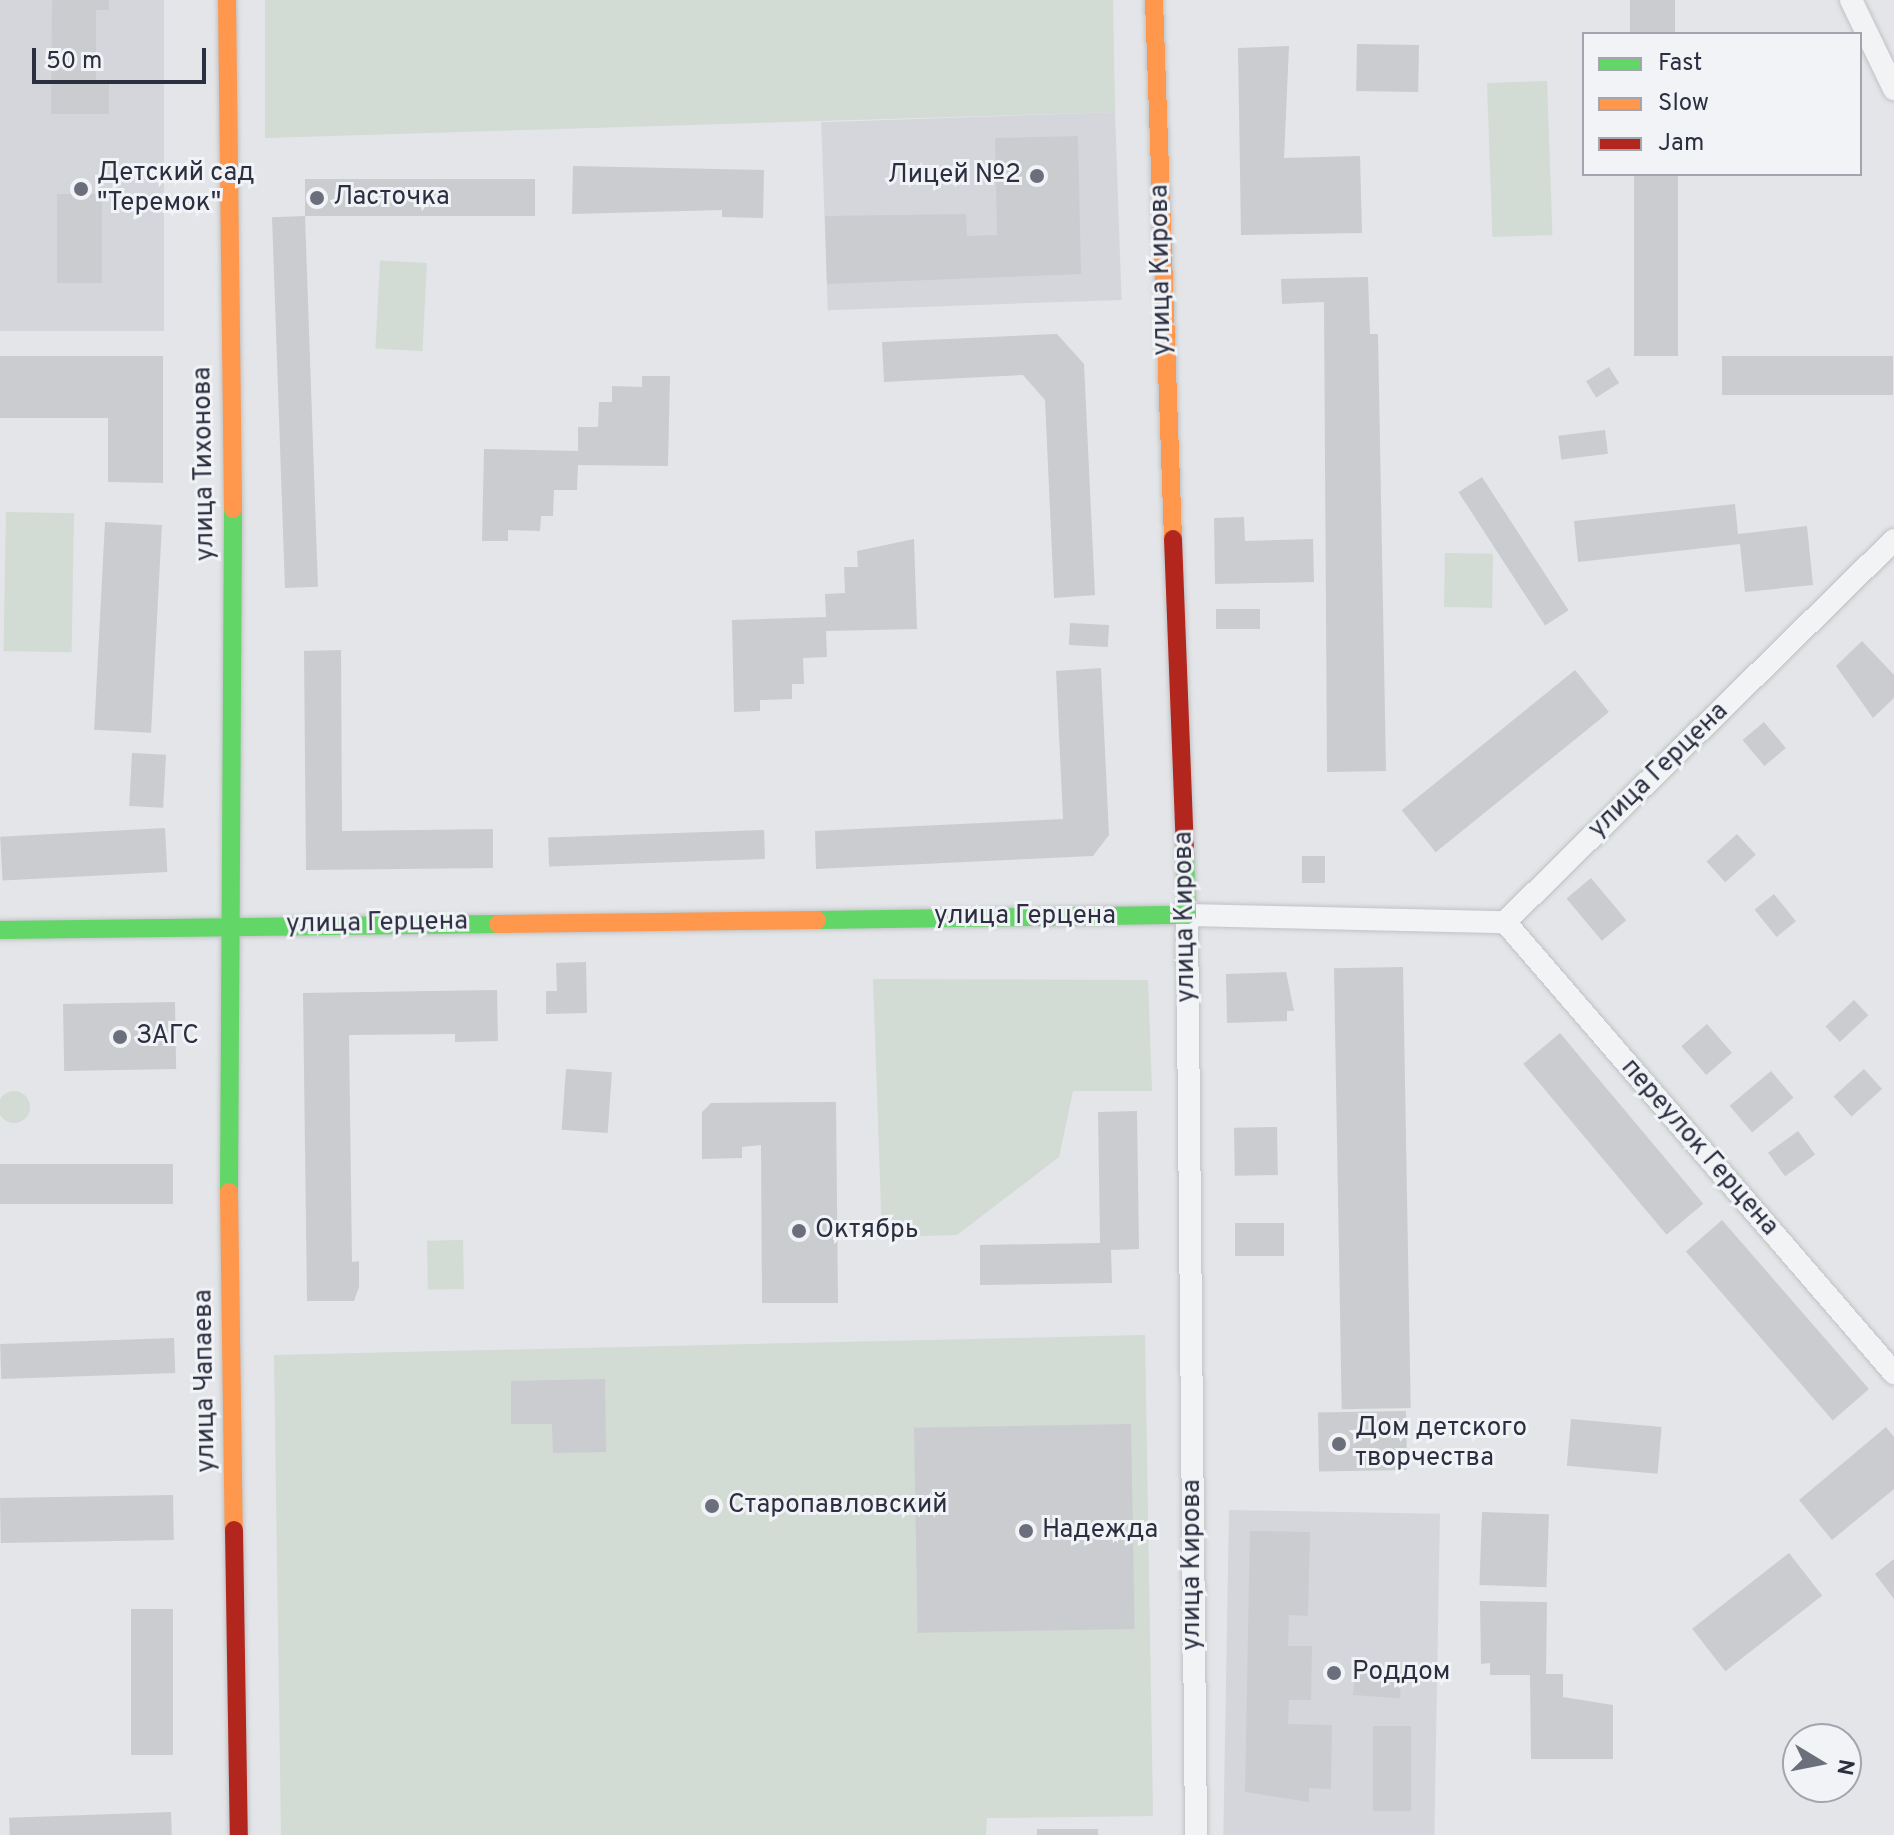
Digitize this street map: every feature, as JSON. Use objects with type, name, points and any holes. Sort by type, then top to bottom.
[{"type":"street","name":"улица Тихонова","points":[[225,926],[234,618],[227,0]]},
{"type":"street","name":"улица Кирова","points":[[1154,0],[1187,915],[1196,1835]]},
{"type":"street","points":[[1851,0],[1894,89]]},
{"type":"street","name":"улица Герцена","points":[[0,930],[1187,915],[1505,922],[1894,540]]},
{"type":"street","name":"переулок Герцена","points":[[1505,922],[1894,1373]]},
{"type":"street","name":"улица Чапаева","points":[[225,926],[239,1835]]},
{"type":"shaded area","points":[[0,0],[164,0],[164,331],[0,331]]},
{"type":"shaded area","points":[[265,0],[1113,0],[1115,112],[265,138]]},
{"type":"shaded area","points":[[1547,81],[1552,235],[1492,237],[1487,83]]},
{"type":"shaded area","points":[[1115,112],[1122,300],[828,310],[821,122]]},
{"type":"shaded area","points":[[380,261],[427,263],[422,351],[375,348]]},
{"type":"shaded area","points":[[6,512],[74,513],[72,652],[4,651]]},
{"type":"shaded area","points":[[1445,553],[1493,554],[1492,608],[1444,607]]},
{"type":"shaded area","points":[[873,979],[1148,980],[1152,1091],[1073,1091],[1059,1157],[957,1235],[882,1237]]},
{"type":"shaded area","points":[[8,1093],[20,1093],[28,1101],[28,1113],[20,1121],[8,1121],[0,1113],[0,1101]]},
{"type":"shaded area","points":[[463,1240],[464,1289],[428,1290],[427,1241]]},
{"type":"shaded area","name":"Старопавловский","points":[[1145,1335],[1153,1816],[987,1818],[986,1835],[281,1835],[274,1355]]},
{"type":"shaded area","name":"Роддом","points":[[1229,1510],[1440,1514],[1434,1835],[1223,1835]]},
{"type":"building","points":[[52,0],[109,0],[109,10],[96,10],[96,83],[109,83],[109,114],[51,114]]},
{"type":"building","points":[[1630,0],[1675,0],[1675,32],[1630,32]]},
{"type":"building","points":[[1357,44],[1419,45],[1418,92],[1356,91]]},
{"type":"building","points":[[1289,46],[1284,158],[1360,156],[1362,233],[1241,235],[1238,48]]},
{"type":"building","name":"Лицей №2","points":[[1078,136],[1081,274],[827,284],[825,216],[966,214],[967,236],[997,235],[995,138]]},
{"type":"building","points":[[573,166],[764,170],[763,218],[722,217],[722,210],[572,214]]},
{"type":"building","points":[[1634,176],[1678,176],[1678,356],[1634,356]]},
{"type":"building","points":[[305,179],[535,179],[535,216],[305,216]]},
{"type":"building","points":[[57,194],[102,194],[102,283],[57,283]]},
{"type":"building","points":[[305,216],[318,587],[285,588],[272,217]]},
{"type":"building","points":[[1368,277],[1370,334],[1378,334],[1386,771],[1327,772],[1324,302],[1282,304],[1281,279]]},
{"type":"building","points":[[1057,334],[1084,364],[1095,595],[1054,598],[1045,400],[1023,375],[884,382],[882,342]]},
{"type":"building","points":[[0,356],[163,356],[163,483],[108,482],[108,418],[0,418]]},
{"type":"building","points":[[1722,356],[1893,356],[1893,395],[1722,395]]},
{"type":"building","points":[[1609,367],[1619,383],[1596,397],[1586,381]]},
{"type":"building","points":[[642,376],[670,376],[668,466],[578,465],[577,490],[554,490],[553,516],[541,516],[540,531],[508,530],[508,541],[482,541],[484,449],[578,451],[578,427],[598,427],[599,402],[612,402],[612,386],[642,387]]},
{"type":"building","points":[[1605,430],[1608,454],[1561,460],[1558,436]]},
{"type":"building","points":[[1482,477],[1569,610],[1545,626],[1459,492]]},
{"type":"building","points":[[1735,504],[1738,534],[1807,526],[1813,585],[1745,592],[1740,544],[1578,562],[1574,521]]},
{"type":"building","points":[[1244,517],[1245,541],[1313,539],[1314,582],[1215,584],[1214,518]]},
{"type":"building","points":[[105,522],[162,525],[151,733],[94,730]]},
{"type":"building","points":[[914,539],[917,629],[826,631],[827,657],[803,658],[804,684],[792,684],[792,699],[760,700],[760,711],[734,712],[732,620],[826,617],[825,594],[845,593],[844,567],[858,567],[857,551]]},
{"type":"building","points":[[1216,609],[1260,609],[1260,629],[1216,629]]},
{"type":"building","points":[[1070,623],[1109,625],[1108,647],[1069,645]]},
{"type":"building","points":[[1862,641],[1894,675],[1894,698],[1873,718],[1836,666]]},
{"type":"building","points":[[341,650],[342,831],[493,829],[493,868],[306,870],[304,651]]},
{"type":"building","points":[[1101,668],[1109,835],[1093,856],[816,869],[815,831],[1063,819],[1056,671]]},
{"type":"building","points":[[1575,670],[1609,712],[1436,852],[1402,810]]},
{"type":"building","points":[[1764,722],[1786,748],[1764,766],[1743,740]]},
{"type":"building","points":[[132,753],[166,755],[163,808],[129,806]]},
{"type":"building","points":[[165,828],[167,872],[3,881],[0,837]]},
{"type":"building","points":[[764,830],[765,859],[549,867],[548,838]]},
{"type":"building","points":[[1737,834],[1756,855],[1725,882],[1707,861]]},
{"type":"building","points":[[1302,856],[1325,856],[1325,883],[1302,883]]},
{"type":"building","points":[[1591,878],[1626,920],[1602,941],[1566,899]]},
{"type":"building","points":[[1774,894],[1796,921],[1777,937],[1755,910]]},
{"type":"building","points":[[586,962],[587,1013],[546,1014],[546,991],[557,991],[556,963]]},
{"type":"building","points":[[1403,967],[1411,1408],[1342,1409],[1334,968]]},
{"type":"building","points":[[1286,972],[1294,1011],[1287,1011],[1287,1021],[1227,1023],[1226,974]]},
{"type":"building","points":[[497,990],[498,1041],[455,1042],[455,1034],[349,1035],[352,1262],[359,1261],[359,1287],[354,1301],[307,1301],[303,993]]},
{"type":"building","points":[[1854,1000],[1868,1015],[1840,1042],[1825,1027]]},
{"type":"building","name":"ЗАГС","points":[[175,1002],[176,1069],[64,1071],[63,1004]]},
{"type":"building","points":[[1707,1024],[1732,1053],[1706,1075],[1681,1046]]},
{"type":"building","points":[[1560,1033],[1703,1204],[1667,1235],[1523,1064]]},
{"type":"building","points":[[566,1069],[612,1072],[608,1133],[562,1130]]},
{"type":"building","points":[[1864,1069],[1882,1089],[1852,1116],[1834,1096]]},
{"type":"building","points":[[1771,1071],[1793,1098],[1752,1133],[1730,1106]]},
{"type":"building","name":"Октябрь","points":[[836,1102],[838,1303],[762,1303],[761,1145],[742,1147],[742,1158],[702,1159],[702,1112],[711,1103]]},
{"type":"building","points":[[1137,1111],[1139,1249],[1111,1250],[1112,1283],[980,1285],[980,1245],[1100,1243],[1098,1112]]},
{"type":"building","points":[[1277,1127],[1278,1175],[1235,1176],[1234,1128]]},
{"type":"building","points":[[1798,1131],[1815,1154],[1785,1176],[1768,1153]]},
{"type":"building","points":[[0,1164],[173,1164],[173,1204],[0,1204]]},
{"type":"building","points":[[1722,1220],[1869,1389],[1833,1421],[1686,1251]]},
{"type":"building","points":[[1235,1223],[1284,1223],[1284,1256],[1235,1256]]},
{"type":"building","points":[[174,1338],[175,1373],[1,1379],[0,1344]]},
{"type":"building","points":[[605,1379],[606,1452],[553,1453],[552,1424],[511,1424],[511,1381]]},
{"type":"building","points":[[1406,1411],[1407,1470],[1319,1472],[1318,1413]]},
{"type":"building","points":[[1571,1419],[1662,1427],[1658,1474],[1567,1466]]},
{"type":"building","name":"Надежда","points":[[1131,1424],[1135,1629],[918,1633],[914,1428]]},
{"type":"building","points":[[1886,1427],[1894,1437],[1894,1489],[1832,1540],[1799,1500]]},
{"type":"building","points":[[173,1495],[174,1540],[1,1543],[0,1498]]},
{"type":"building","points":[[1482,1512],[1549,1514],[1546,1587],[1479,1585]]},
{"type":"building","points":[[1250,1531],[1310,1532],[1308,1616],[1289,1615],[1288,1646],[1312,1646],[1311,1700],[1289,1700],[1288,1724],[1332,1725],[1331,1789],[1309,1788],[1309,1802],[1245,1792]]},
{"type":"building","points":[[1789,1553],[1822,1596],[1725,1671],[1692,1629]]},
{"type":"building","points":[[1894,1559],[1894,1599],[1875,1574]]},
{"type":"building","points":[[1480,1601],[1547,1602],[1546,1674],[1563,1674],[1563,1697],[1613,1705],[1613,1759],[1531,1759],[1530,1675],[1490,1675],[1490,1663],[1481,1664]]},
{"type":"building","points":[[131,1609],[173,1609],[173,1755],[131,1755]]},
{"type":"building","points":[[1355,1668],[1402,1671],[1400,1698],[1353,1695]]},
{"type":"building","points":[[1373,1726],[1411,1726],[1411,1811],[1373,1811]]},
{"type":"building","points":[[171,1812],[172,1835],[10,1835],[9,1818]]},
{"type":"building","points":[[1037,1829],[1098,1829],[1098,1835],[1037,1835]]},
{"type":"traffic: fast","points":[[229,1192],[233,509]]},
{"type":"traffic: fast","points":[[817,920],[1187,915],[1185,854]]},
{"type":"traffic: fast","points":[[0,930],[498,924]]},
{"type":"traffic: slow","points":[[227,0],[233,509]]},
{"type":"traffic: slow","points":[[1154,0],[1173,539]]},
{"type":"traffic: slow","points":[[498,924],[817,920]]},
{"type":"traffic: slow","points":[[229,1192],[234,1530]]},
{"type":"traffic: jam","points":[[1173,539],[1185,854]]},
{"type":"traffic: jam","points":[[234,1530],[239,1835]]},
{"type":"place","name":"Лицей №2","points":[[1037,176]]},
{"type":"place","name":"Детский сад \"Теремок\"","points":[[81,189]]},
{"type":"place","name":"Ласточка","points":[[317,198]]},
{"type":"place","name":"ЗАГС","points":[[120,1037]]},
{"type":"place","name":"Октябрь","points":[[799,1231]]},
{"type":"place","name":"Дом детского творчества","points":[[1339,1444]]},
{"type":"place","name":"Старопавловский","points":[[712,1506]]},
{"type":"place","name":"Надежда","points":[[1026,1531]]},
{"type":"place","name":"Роддом","points":[[1334,1673]]}]
